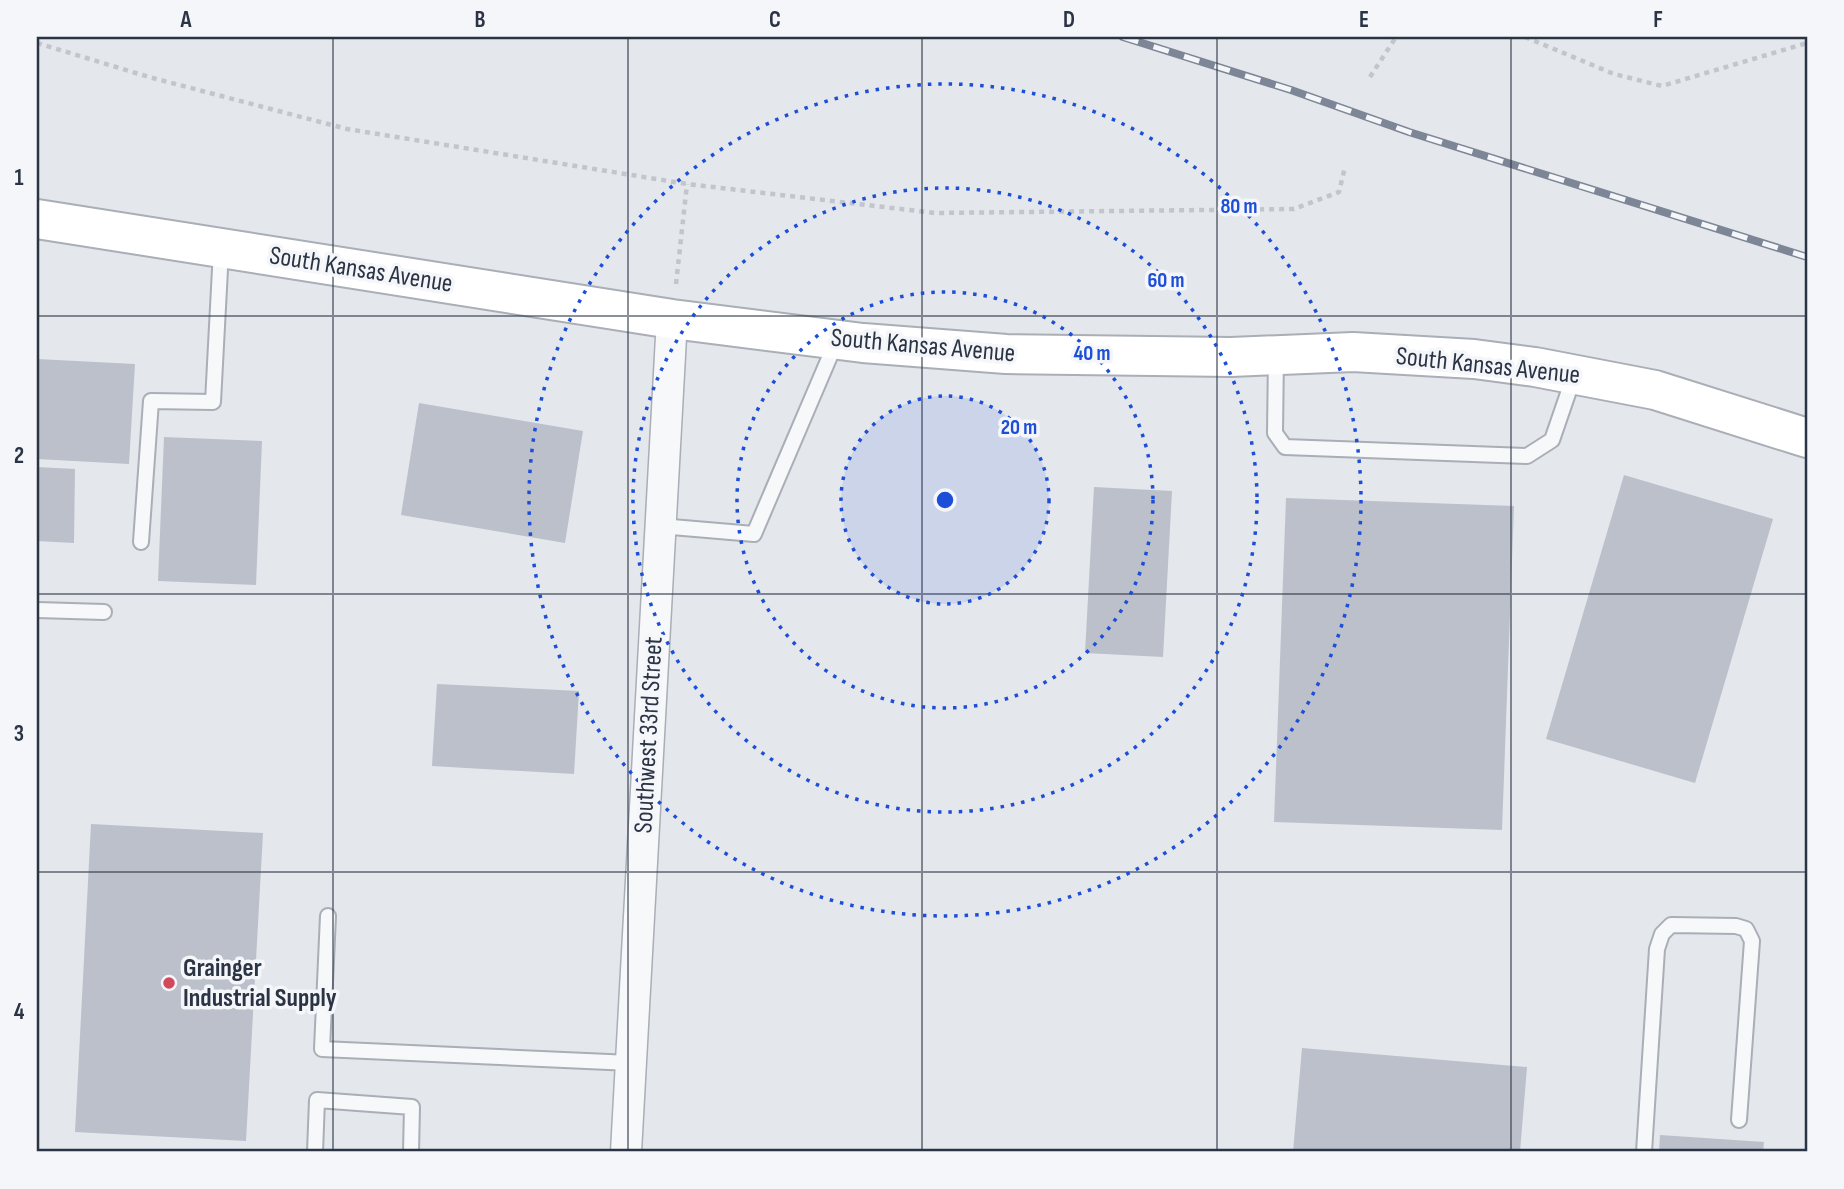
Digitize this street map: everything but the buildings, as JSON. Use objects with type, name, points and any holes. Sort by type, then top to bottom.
[{"type":"main road","name":"South Kansas Avenue","points":[[37,219],[672,319],[836,340],[1006,354],[1205,357],[1353,352],[1474,359],[1575,374],[1655,390],[1807,438]]},
{"type":"street","name":"Southwest 33rd Street","points":[[626,1152],[672,319]]},
{"type":"lane","points":[[141,542],[151,401],[213,402],[222,248]]},
{"type":"lane","points":[[660,526],[754,534],[836,340]]},
{"type":"lane","points":[[1276,354],[1275,433],[1285,447],[1527,456],[1552,440],[1575,374]]},
{"type":"lane","points":[[37,610],[104,612]]},
{"type":"lane","points":[[328,916],[322,1049],[631,1063]]},
{"type":"lane","points":[[1644,1152],[1657,949],[1662,934],[1671,925],[1736,926],[1746,929],[1752,941],[1739,1120]]},
{"type":"lane","points":[[315,1152],[317,1100],[412,1107],[411,1152]]},
{"type":"path","points":[[1370,77],[1395,37]]},
{"type":"path","points":[[1525,37],[1614,74],[1662,86],[1807,43]]},
{"type":"path","points":[[37,43],[149,77],[348,130],[687,184],[934,213],[1294,209],[1339,192],[1345,167]]},
{"type":"path","points":[[672,319],[687,184]]},
{"type":"railway","points":[[1123,37],[1291,90],[1409,132],[1807,257]]},
{"type":"place","name":"Grainger Industrial Supply","points":[[169,983]]}]
